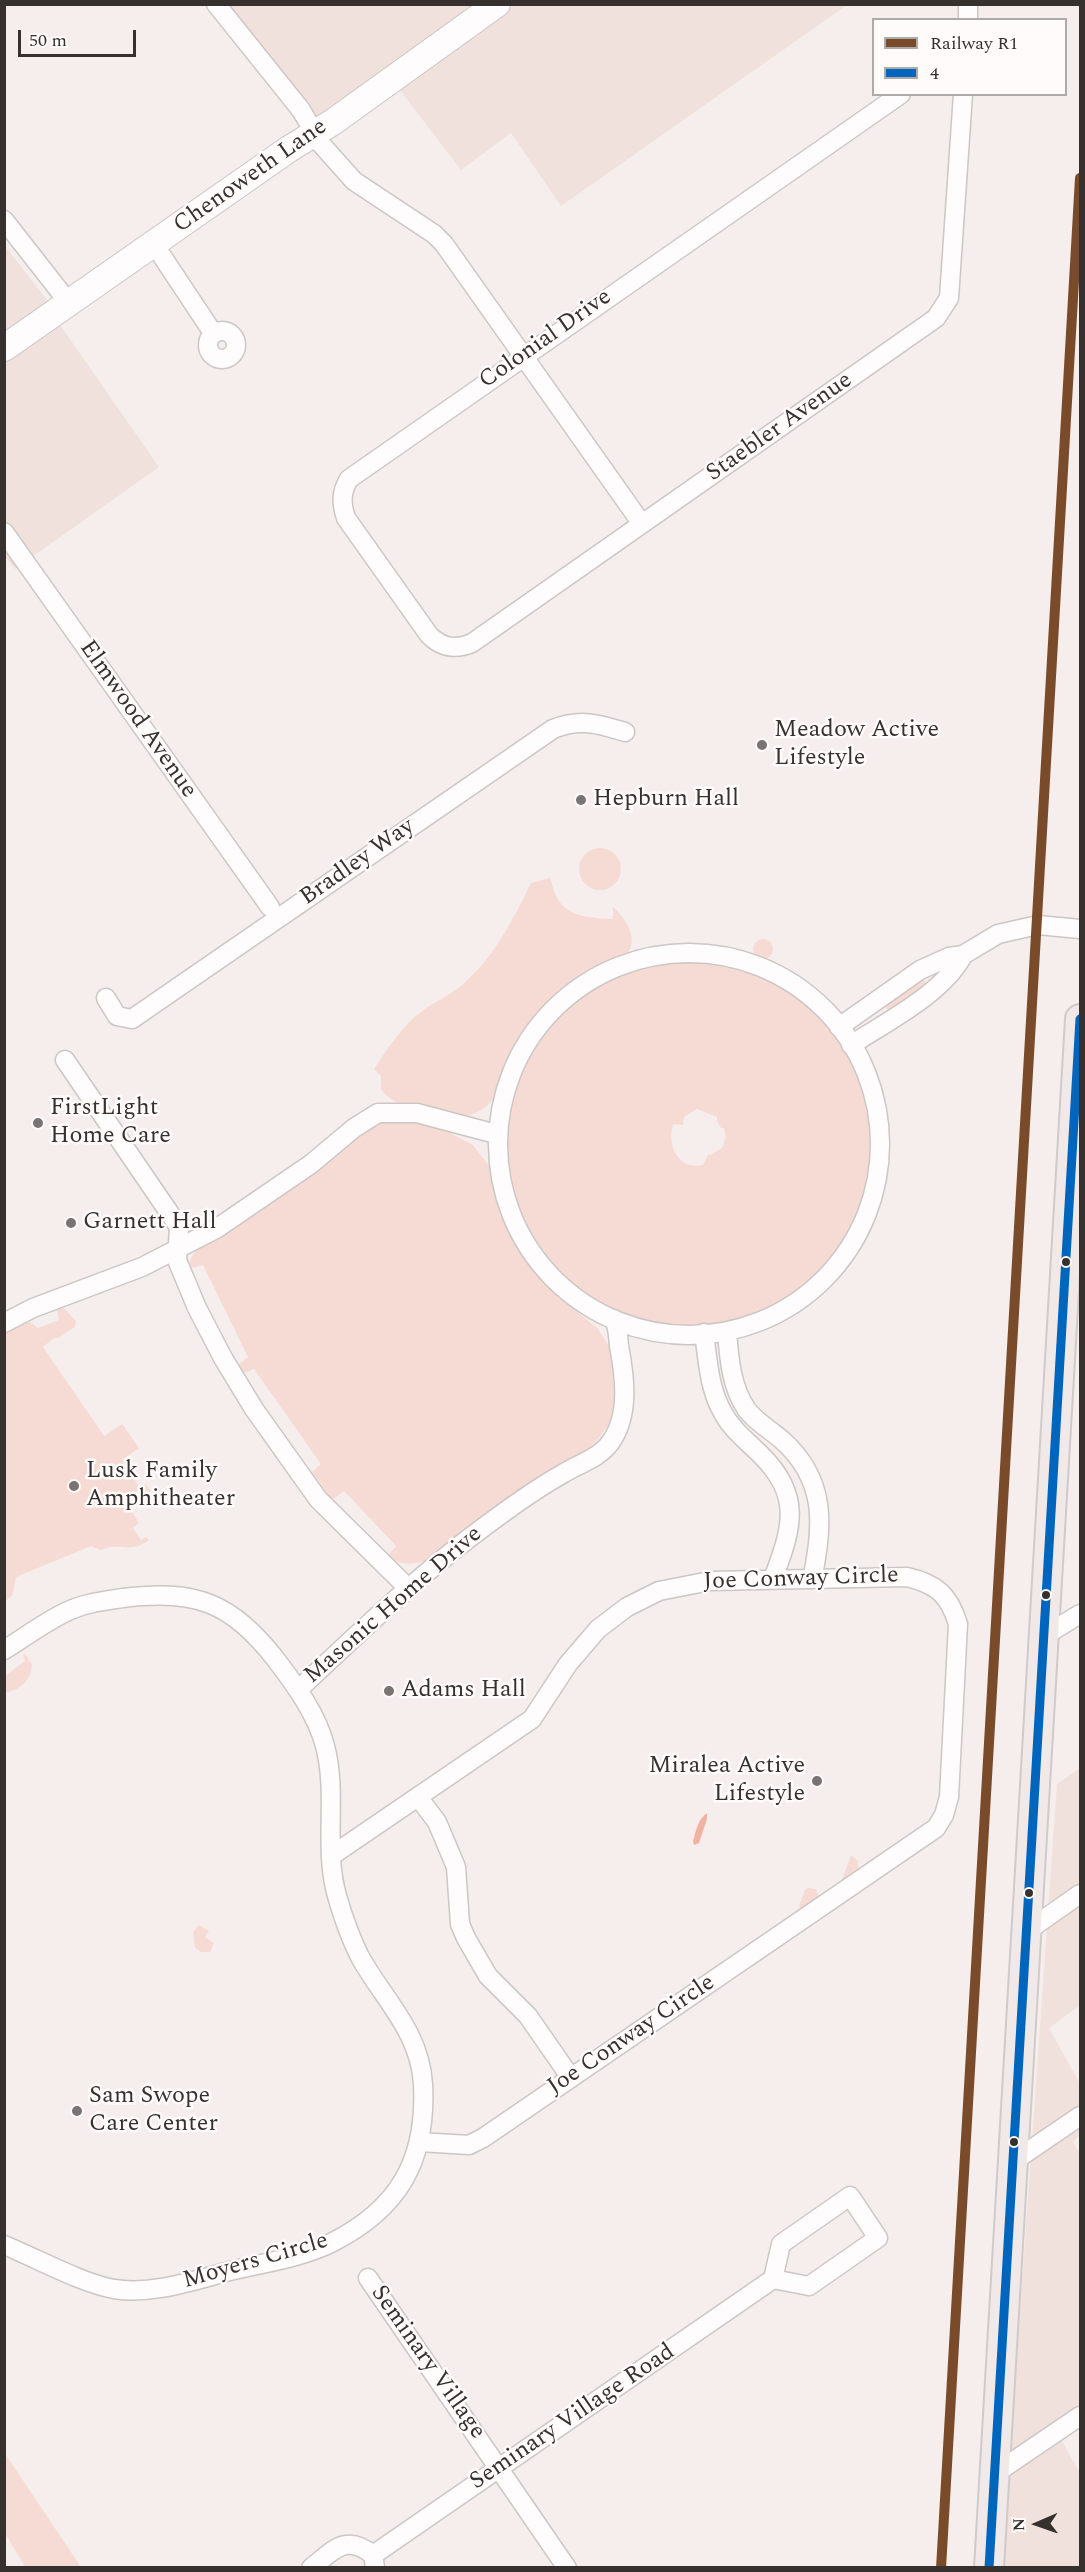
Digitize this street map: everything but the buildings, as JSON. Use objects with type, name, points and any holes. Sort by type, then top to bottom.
[{"type":"main road","name":"Chenoweth Lane","points":[[4,348],[314,134],[497,4]]},
{"type":"main road","points":[[990,2568],[1044,1636],[1072,1294],[1080,1019]]},
{"type":"street","points":[[216,4],[301,110],[314,134],[354,180],[434,234],[444,244],[642,524]]},
{"type":"street","name":"Colonial Drive","points":[[433,639],[346,518],[342,501],[344,488],[357,472],[898,96]]},
{"type":"street","name":"Staebler Avenue","points":[[433,639],[445,646],[454,647],[472,643],[936,318],[949,298],[962,96]]},
{"type":"street","points":[[4,220],[69,303]]},
{"type":"street","points":[[154,244],[213,333]]},
{"type":"street","name":"Elmwood Avenue","points":[[4,532],[270,907]]},
{"type":"street","name":"Bradley Way","points":[[106,998],[117,1016],[132,1019],[553,729],[584,721],[625,732]]},
{"type":"street","points":[[844,1023],[920,970],[949,957],[963,955],[998,934],[1014,928],[1038,925],[1080,929]]},
{"type":"street","points":[[684,954],[742,960],[771,972],[808,994],[844,1023],[851,1045],[871,1088],[879,1118],[882,1149],[878,1179],[869,1209],[856,1237],[817,1285],[792,1304],[765,1318],[727,1331],[704,1334],[643,1329],[614,1319],[574,1296],[553,1279],[530,1251],[512,1220],[501,1185],[495,1150],[496,1134],[509,1078],[524,1048],[545,1019],[570,996],[597,977],[647,958],[684,954]]},
{"type":"street","points":[[851,1045],[922,998],[956,970],[963,955]]},
{"type":"street","points":[[65,1060],[179,1227],[177,1260],[208,1329],[223,1358],[281,1449],[318,1498],[408,1588]]},
{"type":"street","points":[[4,1323],[33,1308],[142,1268],[216,1229],[311,1164],[354,1128],[378,1113],[417,1113],[496,1134]]},
{"type":"street","name":"Masonic Home Drive","points":[[4,1650],[76,1608],[95,1602],[167,1594],[203,1601],[222,1608],[235,1617],[260,1639],[299,1689],[408,1588],[490,1522],[566,1472],[587,1462],[609,1444],[619,1425],[624,1408],[623,1365],[614,1319]]},
{"type":"street","points":[[727,1331],[736,1389],[746,1408],[800,1457],[817,1494],[821,1521],[812,1579]]},
{"type":"street","points":[[704,1334],[713,1390],[723,1415],[737,1433],[781,1477],[788,1495],[789,1530],[773,1579]]},
{"type":"street","name":"Joe Conway Circle","points":[[331,1856],[534,1718],[577,1652],[598,1629],[627,1607],[659,1591],[684,1584],[710,1581],[907,1576],[924,1581],[943,1593],[953,1608],[958,1624],[949,1797],[944,1815],[936,1828],[571,2078],[469,2145],[419,2142]]},
{"type":"street","points":[[1044,1636],[1080,1614]]},
{"type":"street","name":"Moyers Circle","points":[[4,2245],[111,2288],[135,2291],[165,2288],[305,2252],[330,2243],[357,2228],[405,2181],[416,2157],[419,2142],[423,2087],[421,2067],[414,2041],[403,2020],[361,1959],[347,1929],[336,1892],[331,1856],[329,1763],[324,1742],[299,1689]]},
{"type":"street","points":[[418,1797],[437,1822],[456,1867],[460,1924],[466,1938],[488,1976],[528,2016],[571,2078]]},
{"type":"street","points":[[1027,1931],[1080,1894]]},
{"type":"street","points":[[1014,2161],[1080,2116]]},
{"type":"street","points":[[850,2196],[878,2238],[809,2286],[773,2280],[781,2244],[850,2196]]},
{"type":"street","name":"Seminary Village","points":[[368,2278],[567,2568]]},
{"type":"street","name":"Seminary Village Road","points":[[311,2568],[342,2545],[360,2545],[374,2561],[499,2468],[773,2280]]},
{"type":"street","points":[[996,2473],[1080,2416]]},
{"type":"shaded area","points":[[226,5],[482,5],[318,120]]},
{"type":"shaded area","points":[[514,5],[847,5],[561,206],[511,133],[461,170],[396,85]]},
{"type":"shaded area","points":[[4,245],[52,306],[4,339]]},
{"type":"shaded area","points":[[60,325],[159,467],[15,569],[4,555],[4,363]]},
{"type":"shaded area","points":[[600,848],[615,854],[621,869],[615,884],[600,890],[585,884],[579,869],[585,854]]},
{"type":"shaded area","points":[[550,878],[559,901],[576,914],[613,919],[613,907],[629,927],[632,939],[629,951],[622,958],[580,978],[542,1012],[516,1047],[495,1096],[481,1111],[459,1116],[391,1099],[381,1089],[381,1076],[374,1069],[390,1045],[415,1017],[456,990],[483,964],[517,911],[531,883]]},
{"type":"shaded area","points":[[759,939],[767,939],[773,945],[773,953],[767,959],[759,959],[753,953],[753,945]]},
{"type":"shaded area","points":[[673,960],[722,964],[767,978],[805,1002],[837,1034],[860,1072],[873,1115],[874,1161],[862,1209],[851,1233],[820,1275],[810,1284],[778,1306],[742,1322],[703,1329],[675,1329],[635,1321],[609,1311],[548,1264],[518,1214],[506,1161],[510,1106],[530,1055],[565,1011],[613,978]],"holes":[[[697,1109],[717,1117],[721,1128],[724,1128],[726,1137],[722,1148],[708,1154],[703,1165],[694,1166],[680,1160],[673,1147],[673,1124],[683,1125],[684,1117]]]},
{"type":"shaded area","points":[[920,979],[925,981],[926,987],[889,1013],[883,1003]]},
{"type":"shaded area","points":[[386,1121],[412,1121],[444,1130],[473,1145],[490,1167],[502,1217],[535,1273],[548,1287],[598,1329],[610,1348],[614,1361],[617,1398],[609,1424],[586,1452],[550,1470],[425,1561],[415,1563],[396,1561],[388,1555],[396,1546],[344,1491],[332,1500],[312,1472],[321,1464],[254,1369],[244,1373],[239,1364],[248,1357],[203,1265],[191,1268],[190,1265],[192,1257],[199,1249],[317,1170],[364,1132]]},
{"type":"shaded area","points":[[65,1309],[76,1321],[75,1327],[58,1338],[54,1338],[43,1347],[104,1436],[122,1424],[139,1448],[122,1460],[140,1488],[146,1484],[151,1491],[142,1497],[137,1491],[125,1500],[139,1523],[133,1528],[141,1540],[146,1537],[149,1540],[136,1547],[114,1547],[101,1550],[91,1546],[16,1577],[12,1596],[5,1601],[5,1332],[30,1322],[38,1328],[59,1320],[57,1310]]},
{"type":"shaded area","points":[[25,1654],[32,1664],[30,1675],[20,1687],[5,1693],[5,1676],[25,1661],[23,1655]]},
{"type":"shaded area","points":[[1080,1768],[1080,1904],[1078,1906],[1080,1910],[1080,2005],[1049,2028],[1080,2084],[1080,2135],[1073,2142],[1080,2154],[1080,2428],[1062,2441],[1080,2473],[1080,2567],[1002,2568],[1057,1784]]},
{"type":"shaded area","points":[[707,1813],[699,1843],[694,1845],[698,1825]]},
{"type":"shaded area","points":[[851,1855],[858,1861],[858,1870],[844,1881],[842,1880]]},
{"type":"shaded area","points":[[808,1888],[816,1889],[819,1898],[801,1910],[799,1906]]},
{"type":"shaded area","points":[[198,1925],[209,1931],[205,1937],[214,1943],[210,1952],[201,1952],[195,1948],[193,1933]]},
{"type":"shaded area","points":[[4,2452],[81,2567],[25,2567],[5,2533]]},
{"type":"rail line","name":"R1","points":[[941,2568],[1080,178]]},
{"type":"transit line","name":"4","points":[[989,2568],[1080,1019]]},
{"type":"place","name":"Meadow Active Lifestyle","points":[[762,745]]},
{"type":"place","name":"Hepburn Hall","points":[[581,800]]},
{"type":"place","name":"FirstLight Home Care","points":[[38,1123]]},
{"type":"place","name":"Garnett Hall","points":[[71,1223]]},
{"type":"place","name":"Lusk Family Amphitheater","points":[[74,1486]]},
{"type":"place","name":"Adams Hall","points":[[389,1691]]},
{"type":"place","name":"Miralea Active Lifestyle","points":[[817,1781]]},
{"type":"place","name":"Sam Swope Care Center","points":[[77,2111]]}]
